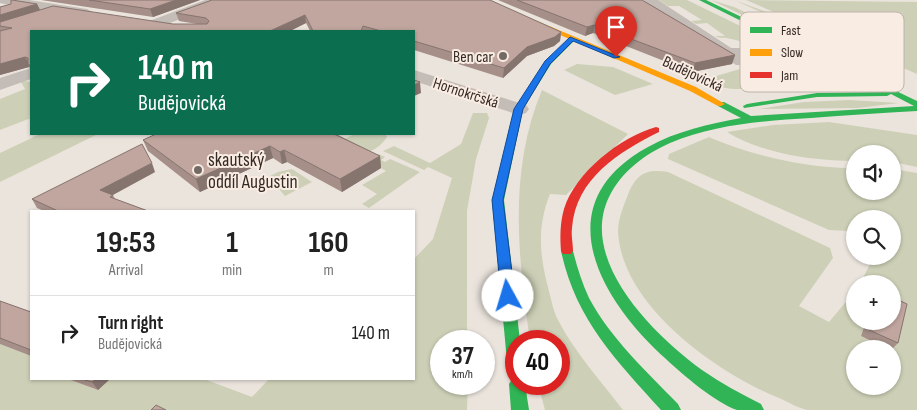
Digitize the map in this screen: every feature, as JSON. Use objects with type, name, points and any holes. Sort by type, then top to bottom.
[{"type":"main road","name":"Budějovická","points":[[482,0],[693,89],[750,120]]},
{"type":"main road","points":[[702,0],[740,18]]},
{"type":"main road","points":[[724,0],[751,12]]},
{"type":"main road","points":[[512,330],[498,200],[519,109],[542,71],[572,39]]},
{"type":"main road","points":[[542,71],[564,59],[572,58]]},
{"type":"main road","points":[[590,58],[631,63]]},
{"type":"main road","points":[[693,89],[728,95]]},
{"type":"main road","points":[[742,96],[789,97],[795,92]]},
{"type":"main road","points":[[714,113],[789,97],[844,92],[917,97]]},
{"type":"main road","points":[[891,92],[917,104]]},
{"type":"main road","points":[[755,410],[712,386],[687,368],[666,351],[636,320],[617,293],[600,260],[594,240],[595,210],[606,190],[621,172],[642,153],[708,128],[750,120],[917,108]]},
{"type":"main road","points":[[821,116],[884,123]]},
{"type":"main road","points":[[668,126],[630,140],[598,162],[583,178],[575,191],[566,227],[572,274],[581,298],[597,324],[672,410]]},
{"type":"main road","points":[[519,395],[520,410]]},
{"type":"street","points":[[4,0],[97,15]]},
{"type":"street","points":[[62,9],[94,0]]},
{"type":"street","points":[[139,30],[217,0]]},
{"type":"street","points":[[649,0],[740,60]]},
{"type":"street","points":[[124,19],[183,28]]},
{"type":"street","points":[[0,84],[30,73]]},
{"type":"street","name":"Hornokrčská","points":[[415,75],[519,109]]},
{"type":"lane","points":[[41,16],[62,9]]},
{"type":"lane","points":[[726,50],[740,50]]},
{"type":"green space","points":[[658,0],[687,0],[740,26],[740,42],[715,36],[725,36],[707,23],[696,24],[691,21],[702,20],[679,6],[668,6]]},
{"type":"green space","points":[[711,0],[745,12],[740,12],[740,14]]},
{"type":"green space","points":[[734,0],[767,12],[761,12]]},
{"type":"green space","points":[[746,0],[917,2],[917,74],[904,68],[904,12],[774,12]]},
{"type":"green space","points":[[577,64],[613,67],[653,84],[615,95],[564,70]]},
{"type":"green space","points":[[740,69],[740,89],[722,87],[706,79]]},
{"type":"green space","points":[[21,82],[30,82],[30,118],[0,130],[0,99],[25,89]]},
{"type":"green space","points":[[542,90],[628,134],[566,195],[550,194],[541,232],[542,256],[552,305],[564,330],[529,330],[522,278],[519,214],[524,152],[531,121]]},
{"type":"green space","points":[[849,100],[899,103],[858,108],[759,109],[804,102]]},
{"type":"green space","points":[[473,113],[487,113],[489,118],[476,159],[467,211],[467,330],[430,330],[430,395],[468,395],[467,410],[0,410],[0,344],[30,356],[30,380],[71,380],[98,390],[109,380],[207,380],[252,397],[268,380],[415,380],[415,258],[433,239],[452,178],[428,167],[424,170],[383,151],[394,146],[430,163],[461,144]]},
{"type":"green space","points":[[829,122],[917,135],[917,167],[901,164],[901,145],[846,145],[846,161],[823,160],[772,151],[741,140],[727,132],[773,125]]},
{"type":"green space","points":[[38,135],[96,135],[0,182],[0,153]]},
{"type":"green space","points":[[353,135],[386,135],[387,137],[380,145],[363,154],[313,153]]},
{"type":"green space","points":[[709,137],[760,155],[815,166],[846,168],[846,200],[901,200],[901,170],[917,173],[917,410],[807,410],[754,387],[728,372],[702,354],[654,310],[636,286],[624,259],[618,232],[623,207],[632,185],[644,173],[661,171],[668,172],[830,248],[833,258],[799,306],[829,322],[846,302],[846,330],[863,330],[861,336],[869,340],[846,340],[846,395],[901,395],[901,340],[894,340],[897,330],[901,330],[901,275],[864,275],[870,265],[901,265],[901,210],[846,210],[846,231],[829,230],[668,159],[669,154]]},
{"type":"green space","points":[[378,154],[385,157],[381,160],[385,162],[390,159],[420,172],[369,208],[362,204],[377,194],[362,185],[386,171],[366,160]]},
{"type":"green space","points":[[292,169],[312,182],[285,196],[279,189],[262,180],[278,172]]},
{"type":"green space","points":[[570,340],[623,410],[545,410],[541,395],[570,395]]},
{"type":"building","points":[[11,0],[37,4],[0,15],[0,7],[11,4]]},
{"type":"building","points":[[89,0],[176,0],[150,9]]},
{"type":"building","points":[[212,0],[490,0],[561,32],[555,37],[527,47],[504,68],[415,41],[415,30],[377,30],[363,26],[361,30],[312,30],[305,15],[272,30],[30,30],[30,65],[28,65],[28,58],[25,57],[0,64],[0,31],[12,28],[0,26],[0,22],[53,6],[173,24],[207,24],[209,21],[206,18],[176,13]]},
{"type":"building","points":[[517,0],[642,0],[735,55],[695,63],[594,25],[587,27]]},
{"type":"building","points":[[154,135],[336,135],[380,156],[340,179],[284,150],[280,152],[270,146],[196,179],[143,140]]},
{"type":"building","points":[[142,144],[152,163],[100,190],[113,195],[110,197],[145,210],[56,210],[32,199]]},
{"type":"building","points":[[0,301],[30,312],[30,350],[0,338]]},
{"type":"building","points":[[901,301],[907,304],[901,330]]},
{"type":"building","points":[[869,330],[901,330],[899,340],[891,340]]},
{"type":"building","points":[[156,405],[166,410],[151,410]]},
{"type":"traffic: fast","points":[[702,0],[740,18]]},
{"type":"traffic: fast","points":[[512,330],[498,200],[519,109],[548,63],[573,39]]},
{"type":"traffic: fast","points":[[892,92],[917,104]]},
{"type":"traffic: fast","points":[[747,106],[817,95],[887,94]]},
{"type":"traffic: fast","points":[[721,104],[750,119],[917,108]]},
{"type":"traffic: fast","points":[[750,119],[679,136],[639,156],[611,181],[597,209],[595,238],[603,267],[619,295],[639,322],[687,368],[720,391],[755,410]]},
{"type":"traffic: fast","points":[[567,251],[573,275],[593,318],[622,356],[672,410]]},
{"type":"traffic: fast","points":[[518,395],[520,410]]},
{"type":"traffic: slow","points":[[482,0],[693,89],[721,104]]},
{"type":"traffic: jam","points":[[567,251],[566,228],[570,208],[577,191],[589,175],[603,162],[637,139],[656,130]]},
{"type":"place","name":"Ben car","points":[[503,56]]},
{"type":"place","name":"skautský oddíl Augustin","points":[[198,170]]},
{"type":"route","points":[[508,296],[498,200],[519,109],[548,63],[572,39],[616,57]]}]
